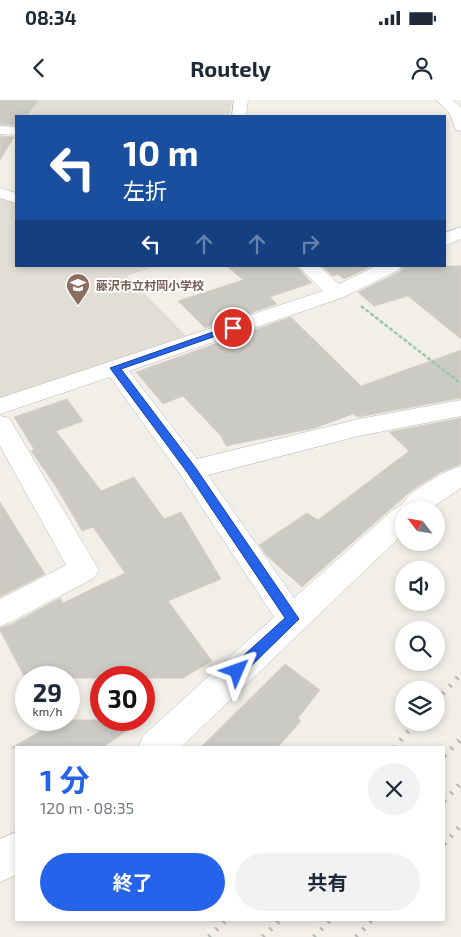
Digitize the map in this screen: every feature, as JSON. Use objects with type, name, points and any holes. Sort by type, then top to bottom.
[{"type":"street","points":[[239,115],[242,100]]},
{"type":"street","points":[[443,100],[456,110],[461,127]]},
{"type":"street","points":[[0,130],[15,130]]},
{"type":"street","points":[[0,193],[15,198]]},
{"type":"street","points":[[446,240],[461,232]]},
{"type":"street","points":[[309,267],[339,292]]},
{"type":"street","points":[[0,406],[339,292],[390,267]]},
{"type":"street","points":[[115,368],[191,470],[292,619]]},
{"type":"street","points":[[191,470],[322,434],[400,417],[461,408]]},
{"type":"street","points":[[0,424],[84,570],[0,613]]},
{"type":"street","points":[[421,501],[461,474]]},
{"type":"street","points":[[157,746],[395,524]]},
{"type":"street","points":[[0,863],[15,852]]},
{"type":"path","points":[[339,292],[461,384]]},
{"type":"shaded area","points":[[0,100],[232,100],[229,115],[15,115],[15,126],[0,126]]},
{"type":"shaded area","name":"藤沢市立村岡小学校","points":[[0,196],[15,200],[15,267],[154,267],[127,276],[186,336],[0,398]]},
{"type":"building","points":[[0,100],[38,100],[28,115],[15,115],[15,125],[0,124]]},
{"type":"building","points":[[0,136],[14,137],[0,160]]},
{"type":"building","points":[[461,266],[461,339],[408,296],[374,306],[358,292],[400,272],[402,267]]},
{"type":"building","points":[[228,267],[297,267],[312,283],[270,297],[277,304],[205,328],[178,301],[243,280]]},
{"type":"building","points":[[323,267],[369,267],[344,279],[338,274],[333,276]]},
{"type":"building","points":[[291,317],[361,386],[461,350],[461,398],[358,417],[353,414],[315,428],[226,446],[221,436],[183,396],[163,404],[136,372]]},
{"type":"building","points":[[67,399],[83,421],[56,431],[101,491],[134,477],[164,519],[181,512],[221,579],[168,601],[212,661],[183,678],[155,678],[155,666],[90,666],[90,678],[80,678],[80,666],[19,666],[0,628],[12,624],[60,598],[63,603],[125,573],[93,527],[82,531],[55,485],[31,451],[34,449],[14,417]]},
{"type":"building","points":[[461,418],[461,464],[441,472],[411,491],[400,501],[395,501],[395,505],[302,587],[266,555],[259,545],[307,513],[318,520],[409,451],[389,432]]},
{"type":"building","points":[[0,502],[45,574],[0,597]]},
{"type":"building","points":[[285,664],[320,690],[298,718],[301,721],[279,746],[202,746]]},
{"type":"building","points":[[80,720],[90,720],[90,731],[126,731],[105,746],[15,746],[15,748],[11,748],[41,731],[80,731]]},
{"type":"railway","points":[[445,691],[461,674]]},
{"type":"railway","points":[[396,746],[408,731]]},
{"type":"railway","points":[[445,755],[461,739]]},
{"type":"railway","points":[[445,800],[461,783]]},
{"type":"railway","points":[[445,843],[461,825]]},
{"type":"railway","points":[[209,937],[225,921]]},
{"type":"railway","points":[[263,937],[279,921]]},
{"type":"railway","points":[[314,937],[329,921]]},
{"type":"railway","points":[[356,937],[371,921]]},
{"type":"place","name":"藤沢市立村岡小学校","points":[[78,306]]},
{"type":"route","points":[[233,328],[115,368],[191,470],[292,619],[237,671]]}]
